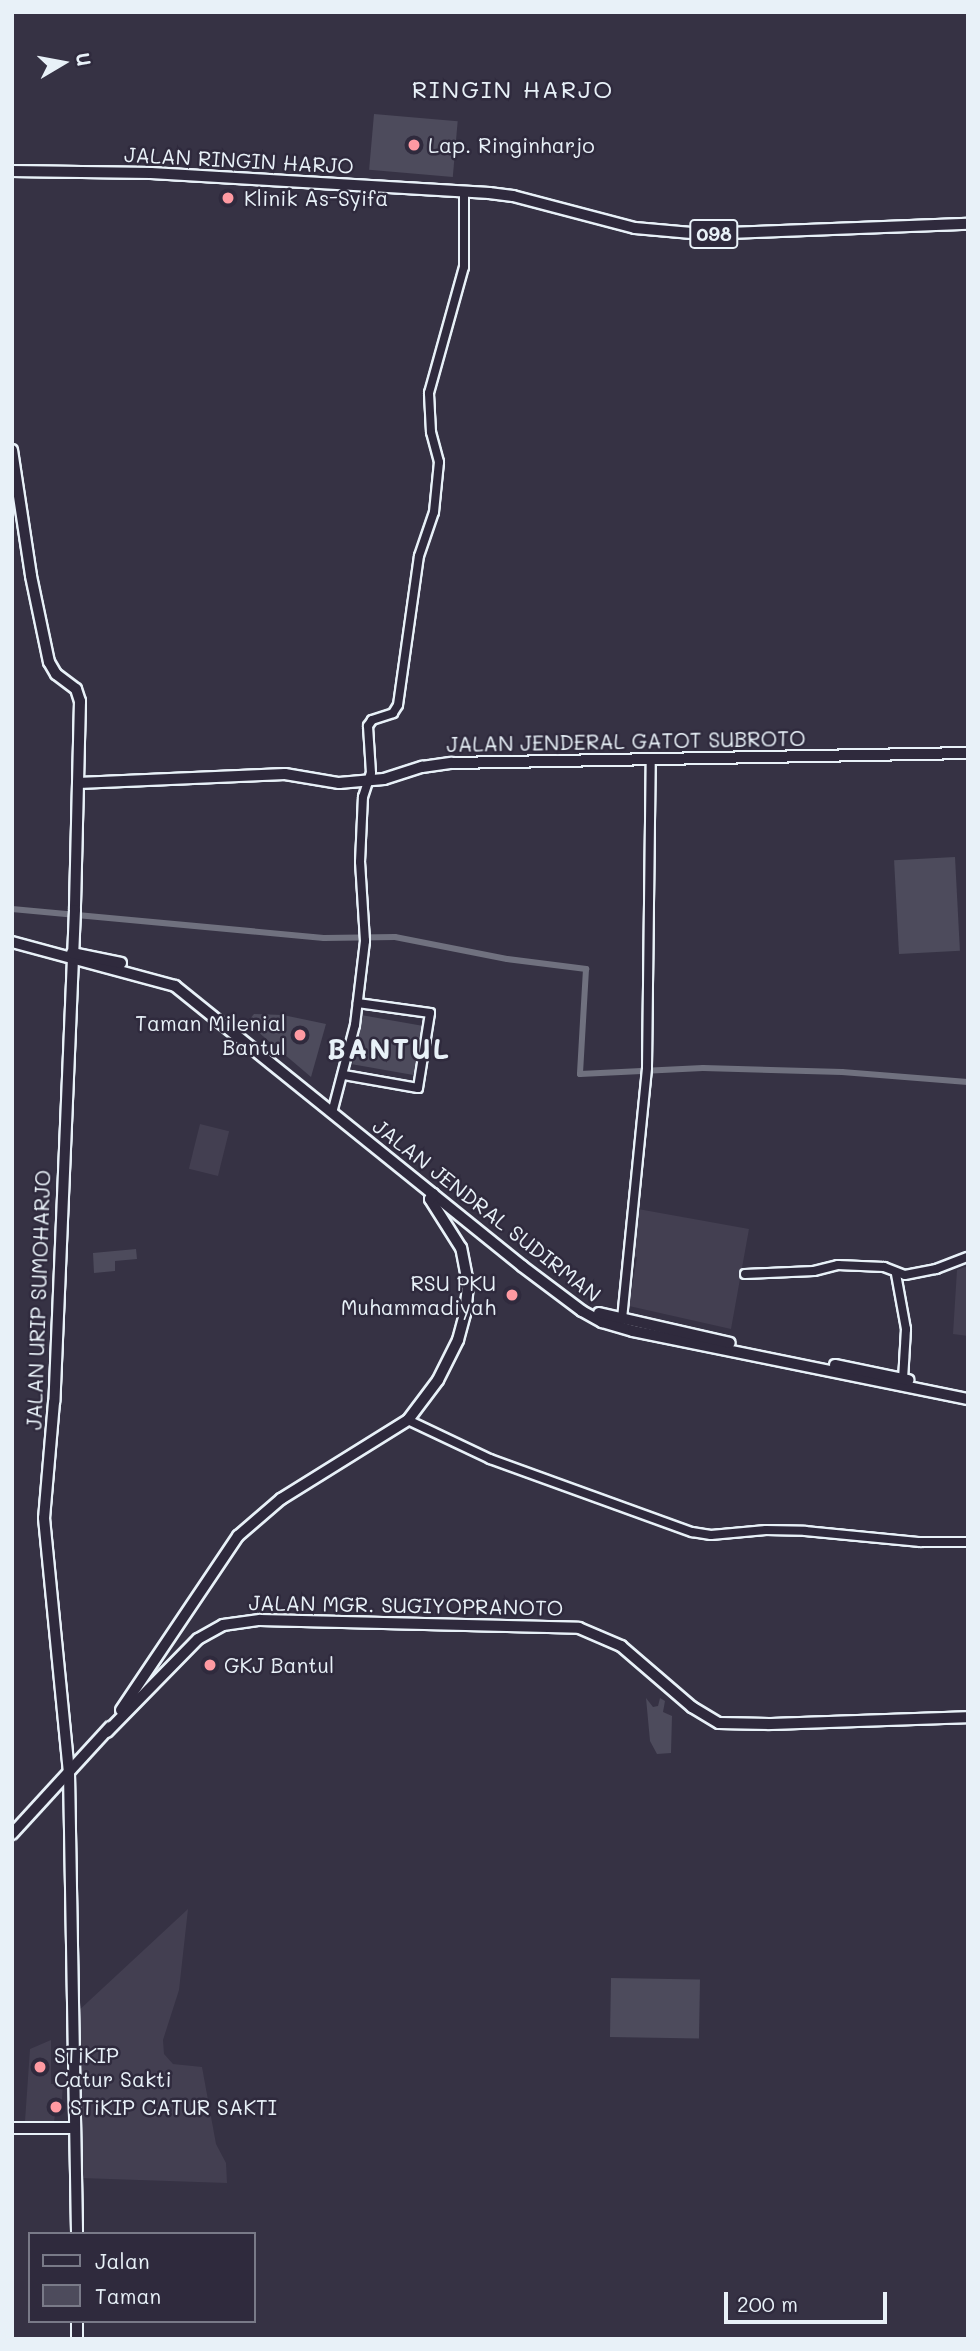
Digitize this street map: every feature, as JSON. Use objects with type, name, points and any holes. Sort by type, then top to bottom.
[{"type":"main road","name":"JALAN RINGIN HARJO","points":[[12,171],[151,173],[464,192]]},
{"type":"main road","name":"098","points":[[464,192],[508,195],[616,224],[686,233],[968,224]]},
{"type":"main road","name":"JALAN URIP SUMOHARJO","points":[[12,450],[31,576],[49,662],[53,671],[74,686],[79,696],[74,916],[69,956],[54,1402],[44,1518],[68,1743],[77,2232]]},
{"type":"main road","name":"JALAN JENDERAL GATOT SUBROTO","points":[[78,783],[285,774],[338,783],[368,780],[442,764],[968,753]]},
{"type":"main road","name":"JALAN JENDRAL SUDIRMAN","points":[[12,942],[156,972],[182,982],[433,1194],[536,1272],[589,1308],[622,1320],[968,1399]]},
{"type":"main road","name":"JALAN JENDRAL SUDIRMAN","points":[[333,1110],[582,1311],[602,1322],[968,1392]]},
{"type":"main road","points":[[12,1834],[107,1732],[238,1536],[281,1499],[408,1420],[424,1401],[450,1359],[468,1300],[463,1254],[430,1199],[433,1194]]},
{"type":"main road","name":"JALAN MGR. SUGIYOPRANOTO","points":[[107,1732],[198,1639],[223,1625],[260,1620],[579,1628],[621,1646],[692,1707],[719,1723],[769,1724],[968,1717]]},
{"type":"main road","points":[[68,1743],[76,1751],[88,1752]]},
{"type":"main road","points":[[48,1796],[61,1793],[69,1805]]},
{"type":"main road","points":[[12,2128],[75,2128]]},
{"type":"street","points":[[333,1110],[344,1075],[358,1003],[365,938],[361,831],[363,797],[370,773],[368,726],[372,720],[393,713],[398,705],[419,556],[435,503],[439,462],[431,432],[429,393],[462,279],[464,192]]},
{"type":"street","points":[[622,1320],[647,1070],[651,760]]},
{"type":"street","points":[[344,1075],[418,1088],[430,1013],[358,1003]]},
{"type":"street","points":[[745,1274],[814,1271],[838,1265],[884,1267],[897,1274],[927,1272],[968,1257]]},
{"type":"street","points":[[897,1274],[906,1329],[903,1379]]},
{"type":"street","points":[[408,1420],[490,1459],[692,1532],[710,1535],[766,1530],[920,1542],[968,1542]]},
{"type":"shaded area","points":[[200,1124],[229,1131],[218,1176],[189,1169]]},
{"type":"shaded area","points":[[638,1209],[749,1229],[731,1329],[629,1306],[637,1257],[631,1255]]},
{"type":"shaded area","points":[[968,1266],[968,1336],[953,1334],[957,1270]]},
{"type":"shaded area","points":[[188,1909],[179,1990],[163,2040],[164,2054],[173,2064],[202,2067],[216,2144],[226,2163],[227,2183],[81,2178],[76,2013]]},
{"type":"shaded area","name":"STiKIP Catur Sakti","points":[[51,2040],[51,2084],[63,2084],[61,2113],[55,2114],[54,2122],[25,2121],[30,2049]]},
{"type":"green space","name":"Lap. Ringinharjo","points":[[374,114],[458,121],[453,177],[369,170]]},
{"type":"green space","points":[[955,857],[960,951],[899,954],[894,860]]},
{"type":"green space","name":"Taman Milenial Bantul","points":[[254,1014],[283,1015],[326,1024],[311,1077],[251,1026],[249,1020]]},
{"type":"green space","points":[[361,1015],[422,1026],[413,1075],[352,1064]]},
{"type":"green space","points":[[136,1249],[137,1259],[115,1261],[115,1271],[94,1273],[93,1253]]},
{"type":"green space","points":[[646,1698],[653,1707],[658,1706],[660,1698],[665,1701],[663,1712],[672,1716],[671,1753],[657,1754],[650,1741]]},
{"type":"green space","points":[[611,1978],[700,1980],[699,2039],[610,2037]]},
{"type":"waterway","points":[[12,909],[324,938],[395,937],[507,959],[586,969],[580,1074],[703,1068],[842,1072],[968,1082]]},
{"type":"place","name":"Lap. Ringinharjo","points":[[414,145]]},
{"type":"place","name":"Klinik As-Syifa","points":[[228,198]]},
{"type":"place","name":"Taman Milenial Bantul","points":[[300,1035]]},
{"type":"place","name":"RSU PKU Muhammadiyah","points":[[512,1295]]},
{"type":"place","name":"GKJ Bantul","points":[[210,1665]]},
{"type":"place","name":"STiKIP Catur Sakti","points":[[40,2067]]},
{"type":"place","name":"STiKIP CATUR SAKTI","points":[[56,2107]]},
{"type":"district","name":"RINGIN HARJO","points":[[513,89]]},
{"type":"district","name":"BANTUL","points":[[389,1048]]}]
